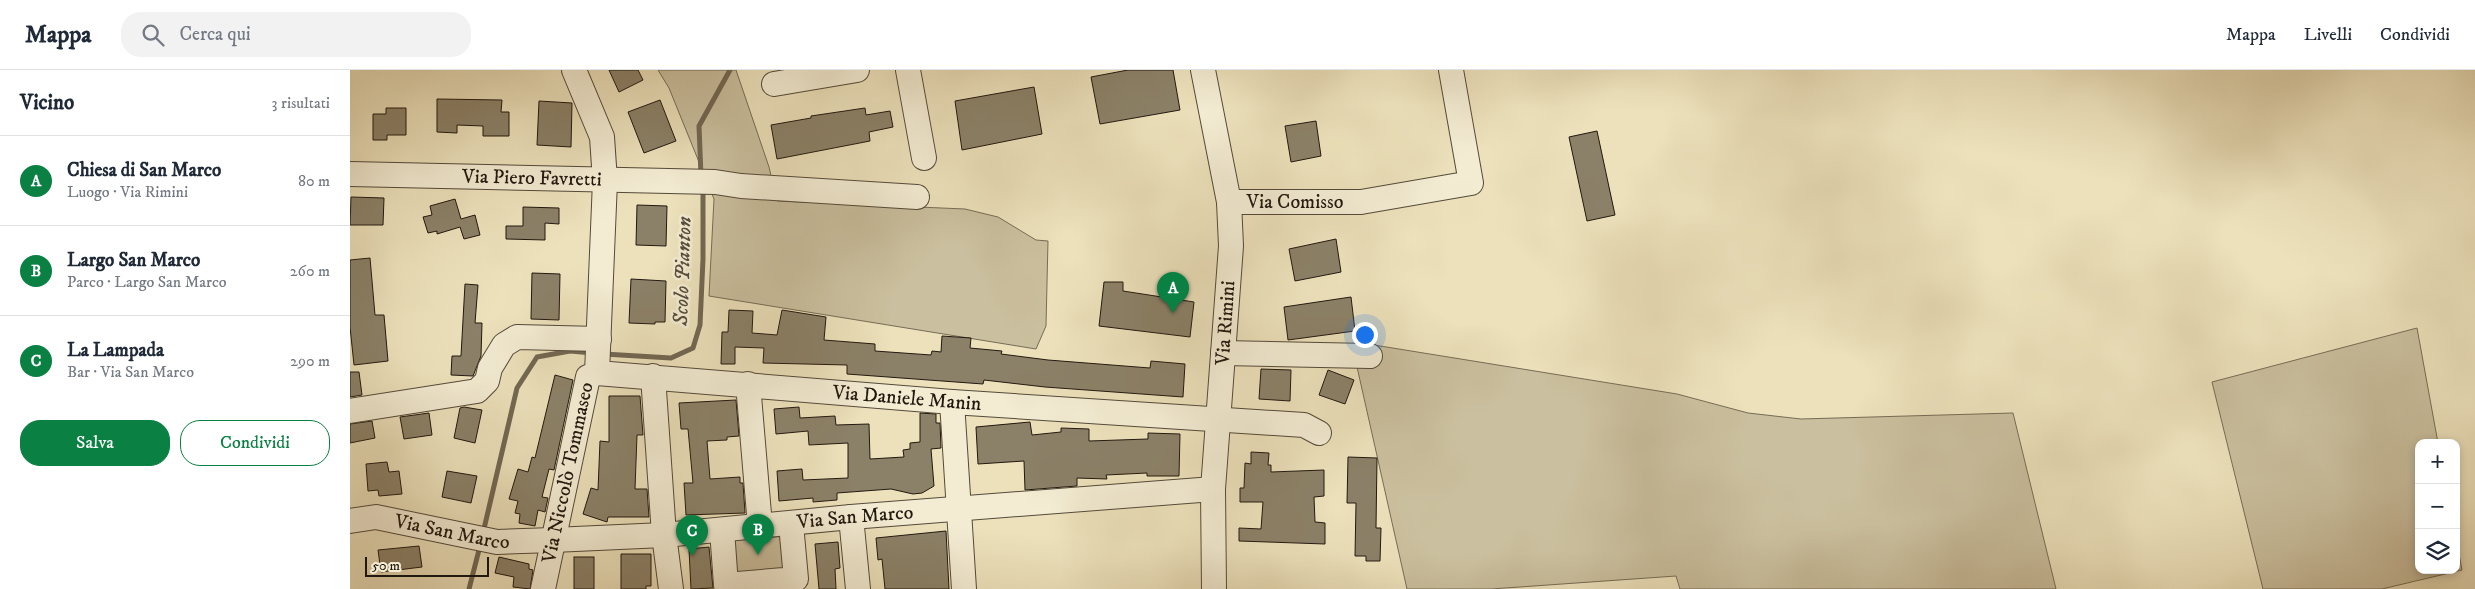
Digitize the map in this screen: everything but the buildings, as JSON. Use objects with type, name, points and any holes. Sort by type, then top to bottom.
[{"type":"street","name":"Via Niccolò Tommaseo","points":[[543,589],[588,377],[598,356],[605,180],[602,137],[574,70]]},
{"type":"street","points":[[774,84],[857,70]]},
{"type":"street","points":[[908,70],[924,158]]},
{"type":"street","name":"Via Rimini","points":[[1203,70],[1229,202],[1231,226],[1213,489],[1214,589]]},
{"type":"street","name":"Via Comisso","points":[[1229,202],[1361,202],[1471,183],[1450,70]]},
{"type":"street","name":"Via Piero Favretti","points":[[350,174],[715,182],[741,186],[917,197]]},
{"type":"street","points":[[350,411],[478,390],[487,381],[490,368],[504,346],[517,337],[598,356]]},
{"type":"street","points":[[1223,353],[1370,356]]},
{"type":"street","name":"Via Daniele Manin","points":[[598,356],[653,376],[952,402],[1219,419]]},
{"type":"street","points":[[653,376],[664,535],[671,589]]},
{"type":"street","points":[[748,384],[760,526]]},
{"type":"street","points":[[952,402],[957,510],[964,589]]},
{"type":"street","points":[[1219,419],[1304,425],[1318,433]]},
{"type":"street","name":"Via San Marco","points":[[350,521],[376,517],[497,542],[553,540],[664,535],[851,517],[1213,489]]},
{"type":"street","points":[[851,517],[858,589]]},
{"type":"street","points":[[722,530],[726,585],[796,579],[791,524]]},
{"type":"shaded area","points":[[658,70],[736,70],[769,167],[777,201],[965,209],[998,217],[1036,240],[1048,241],[1046,326],[1036,349],[709,296],[714,199],[669,88]]},
{"type":"shaded area","points":[[2417,328],[2437,439],[2415,439],[2415,574],[2445,574],[2382,589],[2263,589],[2212,382]]},
{"type":"shaded area","points":[[1374,345],[1677,394],[1748,413],[1801,419],[2013,413],[2056,589],[1680,589],[1676,576],[1491,589],[1407,589],[1355,358]]},
{"type":"shaded area","points":[[785,530],[789,574],[731,580],[727,536]]},
{"type":"waterway","name":"Scolo Pianton","points":[[701,176],[699,126],[730,70]]},
{"type":"waterway","name":"Scolo Pianton","points":[[604,354],[671,358],[693,348],[700,325],[703,259],[703,189]]},
{"type":"waterway","name":"Scolo Pianton","points":[[483,533],[517,388],[537,357],[570,351],[593,353]]},
{"type":"waterway","name":"Scolo Pianton","points":[[469,589],[480,546]]},
{"type":"place","name":"Chiesa di San Marco","points":[[1173,313]]},
{"type":"place","name":"Largo San Marco","points":[[758,555]]},
{"type":"place","name":"La Lampada","points":[[692,556]]}]
